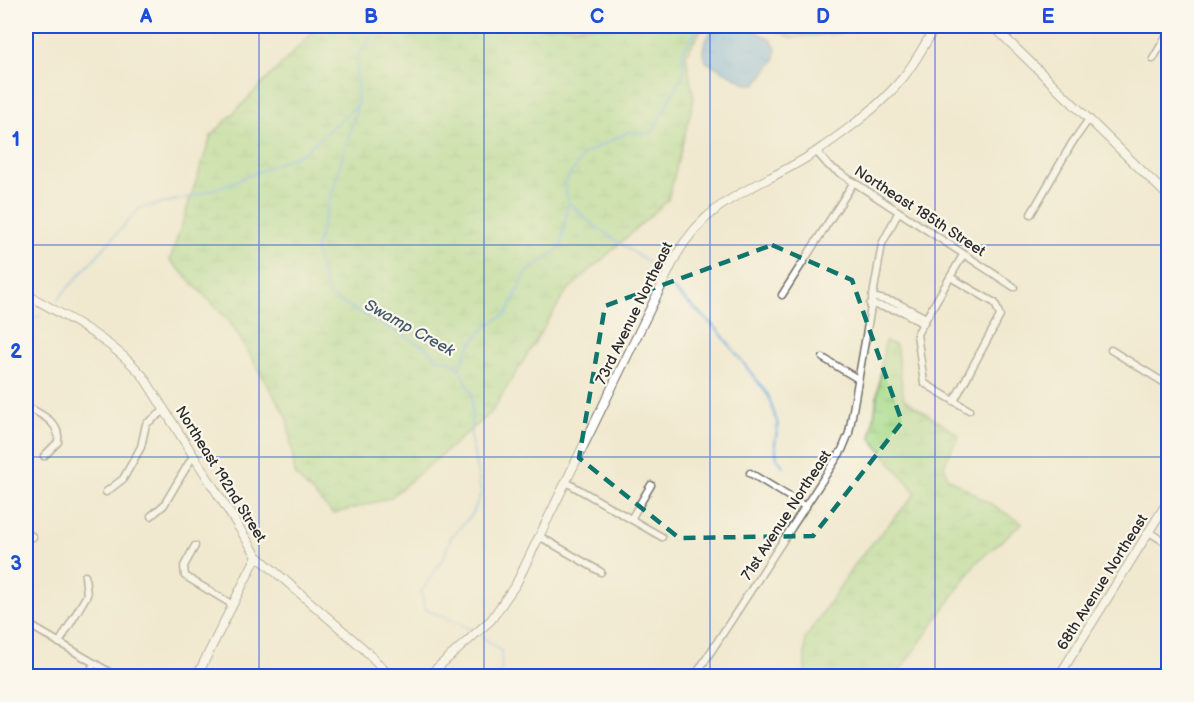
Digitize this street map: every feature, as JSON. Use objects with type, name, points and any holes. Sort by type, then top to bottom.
[{"type":"street","name":"73rd Avenue Northeast","points":[[428,676],[483,627],[504,603],[566,482],[676,256],[695,226],[722,203],[816,152],[856,123],[901,80],[936,26]]},
{"type":"street","points":[[993,26],[1168,196]]},
{"type":"street","points":[[1153,59],[1168,33]]},
{"type":"street","points":[[1031,214],[1071,143],[1089,119]]},
{"type":"street","name":"Northeast 185th Street","points":[[816,152],[829,166],[1014,287]]},
{"type":"street","points":[[782,296],[854,182]]},
{"type":"street","name":"71st Avenue Northeast","points":[[695,676],[833,467],[849,433],[882,244],[898,213]]},
{"type":"street","points":[[963,255],[924,321],[917,340],[924,383],[969,410]]},
{"type":"street","points":[[950,277],[995,303],[1000,312],[1000,321],[954,401]]},
{"type":"street","name":"Northeast 192nd Street","points":[[26,294],[102,337],[124,354],[143,376],[257,556],[364,649],[390,676]]},
{"type":"street","points":[[871,301],[897,303],[924,321]]},
{"type":"street","points":[[1111,350],[1168,386]]},
{"type":"street","points":[[823,358],[858,379]]},
{"type":"street","points":[[26,406],[52,422],[57,429],[58,442],[44,456]]},
{"type":"street","points":[[106,492],[123,479],[141,447],[146,424],[165,410]]},
{"type":"street","points":[[151,516],[164,505],[193,456]]},
{"type":"street","points":[[750,473],[806,507]]},
{"type":"street","points":[[566,482],[662,537]]},
{"type":"street","points":[[631,519],[651,485]]},
{"type":"street","name":"68th Avenue Northeast","points":[[1059,676],[1168,501]]},
{"type":"street","points":[[26,532],[33,537]]},
{"type":"street","points":[[1149,532],[1168,544]]},
{"type":"street","points":[[539,536],[601,572]]},
{"type":"street","points":[[195,546],[184,566],[185,576],[233,605]]},
{"type":"street","points":[[197,676],[257,556]]},
{"type":"street","points":[[59,643],[87,595],[85,576]]},
{"type":"street","points":[[26,623],[116,676]]},
{"type":"street","points":[[87,676],[94,664]]},
{"type":"highlighted area","points":[[772,245],[852,280],[902,422],[813,536],[679,538],[579,458],[605,306]]},
{"type":"green space","points":[[319,26],[703,26],[686,55],[694,99],[668,200],[566,292],[491,413],[390,498],[333,514],[295,475],[287,417],[230,322],[170,260],[211,136]]},
{"type":"green space","points":[[765,26],[859,26],[857,31],[792,38]]},
{"type":"green space","points":[[885,341],[896,345],[904,399],[959,435],[944,465],[948,478],[1022,523],[977,562],[896,676],[805,676],[805,639],[857,561],[916,493],[871,438]]},
{"type":"water","points":[[716,26],[747,26],[771,40],[776,48],[775,60],[756,84],[748,84],[706,62],[704,48],[707,38]]},
{"type":"waterway","name":"Swamp Creek","points":[[378,26],[356,59],[358,104],[315,251],[329,296],[427,348],[438,359],[451,361],[459,368],[472,393],[471,439],[481,493],[473,513],[451,537],[444,557],[421,592],[425,609],[475,631]]},
{"type":"waterway","points":[[658,269],[592,224],[568,202],[564,184],[584,154],[628,132],[651,134],[684,72],[683,51],[699,26]]},
{"type":"waterway","points":[[57,300],[140,208],[191,197],[234,182],[304,152],[357,105]]},
{"type":"waterway","points":[[460,369],[477,336],[491,323],[507,314],[526,273],[561,247],[568,203]]},
{"type":"waterway","points":[[673,289],[718,330],[768,395],[778,425],[775,444],[777,458],[784,467]]},
{"type":"waterway","points":[[26,319],[41,316]]},
{"type":"waterway","name":"Swamp Creek","points":[[479,634],[501,651],[502,671],[494,676]]}]
